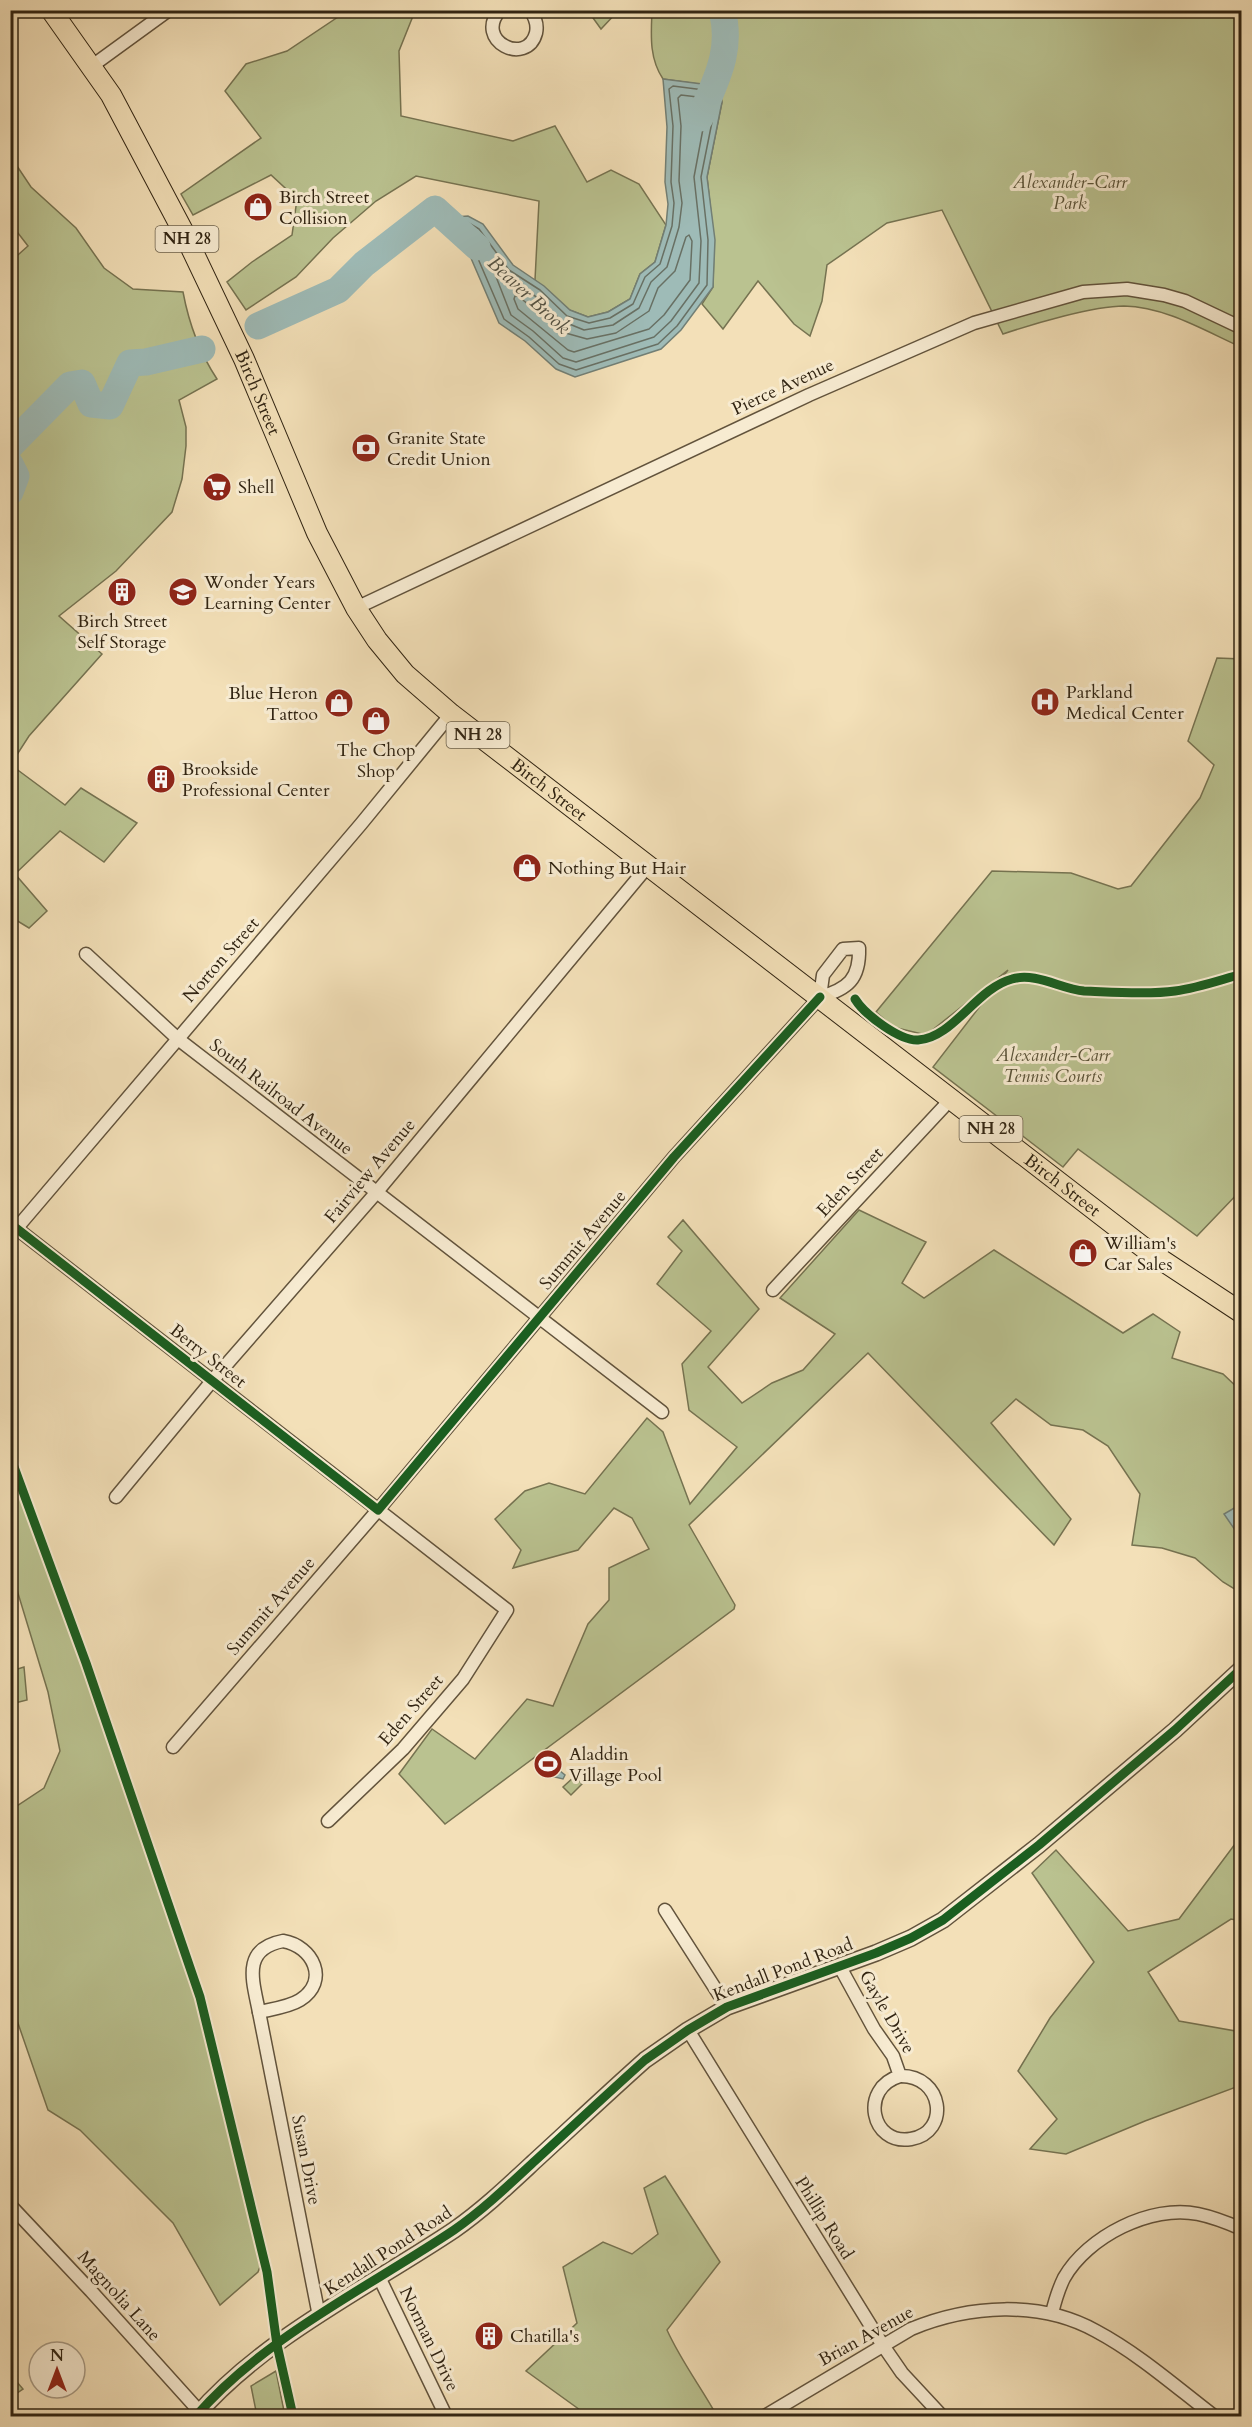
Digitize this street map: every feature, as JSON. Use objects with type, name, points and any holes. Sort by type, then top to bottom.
[{"type":"main road","name":"Birch Street","points":[[51,10],[92,66],[129,125],[184,232],[244,359],[317,533],[356,608],[377,640],[400,668],[451,714],[1148,1251],[1242,1313]]},
{"type":"street","points":[[92,66],[169,10]]},
{"type":"street","points":[[500,10],[493,20],[494,35],[497,41],[510,49],[525,47],[535,36],[537,22],[530,10]]},
{"type":"street","name":"Pierce Avenue","points":[[356,608],[808,395],[974,324],[1083,292],[1127,289],[1185,301],[1242,328]]},
{"type":"street","name":"Norton Street","points":[[13,1232],[362,824],[451,714]]},
{"type":"street","name":"Fairview Avenue","points":[[116,1497],[212,1381],[376,1193],[648,866]]},
{"type":"street","name":"South Railroad Avenue","points":[[86,954],[178,1039],[662,1412]]},
{"type":"street","name":"Summit Avenue","points":[[173,1747],[378,1510],[538,1317],[725,1099],[783,1040],[820,998]]},
{"type":"street","name":"Eden Street","points":[[773,1290],[951,1099]]},
{"type":"street","name":"Berry Street","points":[[13,1232],[212,1381],[507,1610]]},
{"type":"street","name":"Eden Street","points":[[328,1821],[403,1749],[463,1679],[507,1610]]},
{"type":"street","name":"Kendall Pond Road","points":[[198,2414],[239,2373],[319,2316],[455,2229],[496,2196],[645,2060],[688,2030],[727,2007],[911,1938],[943,1920],[1039,1845],[1198,1710],[1242,1668]]},
{"type":"street","points":[[665,1910],[727,2007]]},
{"type":"street","name":"Susan Drive","points":[[259,2012],[291,2004],[308,1994],[313,1985],[314,1965],[303,1948],[283,1941],[272,1943],[255,1958],[252,1978],[319,2316]]},
{"type":"street","name":"Gayle Drive","points":[[840,1966],[874,2029],[893,2056],[900,2076]]},
{"type":"street","name":"Phillip Road","points":[[688,2030],[882,2344],[908,2379],[942,2416]]},
{"type":"street","name":"Gayle Drive","points":[[900,2076],[915,2077],[927,2084],[937,2102],[933,2123],[924,2133],[911,2139],[891,2136],[881,2127],[875,2116],[874,2103],[879,2090],[888,2081],[900,2076]]},
{"type":"street","name":"Magnolia Lane","points":[[10,2205],[92,2291],[198,2414]]},
{"type":"street","points":[[1052,2313],[1064,2277],[1097,2243],[1125,2225],[1161,2214],[1196,2213],[1242,2229]]},
{"type":"street","name":"Norman Drive","points":[[379,2277],[446,2416]]},
{"type":"street","name":"Brian Avenue","points":[[765,2416],[882,2344],[934,2319],[955,2314],[1013,2310],[1052,2313],[1096,2330],[1214,2416]]},
{"type":"green space","points":[[347,11],[415,11],[399,51],[401,116],[513,141],[555,126],[587,182],[611,170],[639,184],[666,225],[655,262],[640,274],[630,299],[608,312],[588,317],[569,310],[535,280],[539,201],[416,176],[376,201],[333,238],[296,277],[246,310],[227,282],[292,235],[297,199],[271,175],[193,215],[181,194],[261,138],[225,91],[246,64],[287,51]]},
{"type":"green space","points":[[588,11],[618,11],[601,29]]},
{"type":"green space","name":"Alexander-Carr Park","points":[[652,11],[1241,11],[1241,347],[1170,315],[1140,307],[1124,306],[1080,312],[1003,334],[942,210],[887,223],[827,265],[822,301],[810,336],[794,324],[758,281],[723,329],[702,304],[713,287],[714,240],[707,177],[722,102],[719,87],[663,79],[653,55]]},
{"type":"green space","points":[[11,157],[31,187],[76,228],[104,268],[133,289],[183,292],[196,337],[217,379],[179,400],[186,427],[186,446],[182,479],[172,512],[116,571],[59,616],[102,654],[29,736],[11,764],[10,262],[28,246],[11,224]]},
{"type":"green space","name":"Alexander-Carr Tennis Courts","points":[[1217,658],[1242,659],[1242,1189],[1197,1236],[1078,1149],[1063,1167],[933,1067],[1008,970],[926,1035],[893,1027],[876,1012],[992,871],[1071,873],[1118,889],[1131,886],[1200,798],[1214,765],[1188,741]]},
{"type":"green space","points":[[11,765],[65,805],[81,788],[137,823],[104,862],[60,831],[15,874],[47,911],[29,928],[11,917]]},
{"type":"green space","points":[[859,1210],[926,1242],[902,1283],[924,1298],[994,1250],[1123,1333],[1153,1314],[1180,1332],[1172,1358],[1223,1374],[1241,1391],[1241,1504],[1235,1530],[1241,1533],[1241,1593],[1223,1582],[1195,1558],[1162,1548],[1132,1545],[1140,1494],[1108,1446],[1083,1430],[1051,1425],[1016,1399],[991,1423],[1071,1519],[1054,1545],[868,1353],[689,1525],[735,1605],[734,1609],[445,1824],[399,1774],[432,1729],[475,1759],[527,1699],[553,1706],[588,1624],[609,1600],[609,1568],[649,1549],[632,1518],[614,1508],[578,1550],[513,1568],[521,1550],[495,1519],[525,1491],[549,1483],[585,1494],[647,1418],[663,1432],[690,1504],[737,1447],[689,1410],[682,1364],[711,1331],[657,1284],[682,1251],[668,1237],[683,1220],[759,1309],[708,1367],[742,1403],[772,1383],[803,1370],[835,1334],[780,1298]]},
{"type":"green space","points":[[10,1468],[58,1595],[199,2010],[261,2264],[258,2272],[220,2305],[173,2223],[80,2130],[48,2110],[11,2003],[11,1810],[44,1788],[60,1751],[48,1692],[11,1575]]},
{"type":"green space","points":[[24,1667],[27,1700],[11,1704],[11,1671]]},
{"type":"green space","points":[[575,1776],[582,1784],[571,1795],[563,1787]]},
{"type":"green space","points":[[1241,1836],[1241,1921],[1231,1919],[1148,1972],[1179,2021],[1241,2032],[1241,2083],[1239,2086],[1145,2121],[1066,2154],[1030,2149],[1057,2119],[1018,2071],[1050,2018],[1094,1962],[1032,1873],[1056,1850],[1128,1931],[1179,1919]]},
{"type":"green space","points":[[665,2176],[720,2262],[667,2330],[717,2416],[583,2416],[580,2410],[526,2371],[577,2323],[563,2267],[603,2242],[632,2254],[658,2234],[644,2188]]},
{"type":"green space","points":[[276,2371],[285,2416],[257,2416],[251,2386]]},
{"type":"green space","points":[[11,2375],[23,2389],[11,2397]]},
{"type":"water","points":[[663,79],[718,86],[722,102],[707,177],[715,240],[713,287],[681,330],[661,349],[575,377],[556,369],[525,341],[499,323],[464,242],[448,226],[455,217],[468,216],[483,224],[513,265],[544,286],[570,310],[588,317],[608,312],[630,299],[640,274],[655,262],[666,225],[667,127]]},
{"type":"water","points":[[1241,1504],[1241,1533],[1235,1530],[1224,1514]]},
{"type":"water","name":"Aladdin Village Pool","points":[[550,1750],[556,1753],[555,1767],[565,1775],[563,1779],[541,1770],[541,1762]]},
{"type":"waterway","name":"Beaver Brook","points":[[700,118],[724,53],[725,25],[722,10]]},
{"type":"waterway","name":"Beaver Brook","points":[[258,326],[338,290],[364,264],[435,209],[477,247]]},
{"type":"waterway","name":"Beaver Brook","points":[[10,446],[70,385],[82,383],[91,404],[110,406],[130,363],[146,362],[202,349]]},
{"type":"waterway","name":"Beaver Brook","points":[[10,464],[16,476],[10,492]]},
{"type":"cycle path","points":[[855,999],[867,1012],[893,1032],[918,1040],[943,1031],[999,984],[1021,977],[1039,979],[1075,990],[1153,993],[1192,988],[1242,974]]},
{"type":"cycle path","points":[[10,1236],[16,1228],[378,1510],[674,1157],[820,997]]},
{"type":"cycle path","points":[[10,1456],[86,1663],[200,1997],[267,2272],[277,2345],[293,2416]]},
{"type":"cycle path","points":[[196,2416],[223,2388],[285,2338],[476,2214],[645,2060],[688,2030],[727,2007],[876,1953],[911,1938],[943,1920],[1039,1845],[1175,1730],[1242,1668]]},
{"type":"place","name":"Birch Street Collision","points":[[258,207]]},
{"type":"place","name":"Granite State Credit Union","points":[[366,448]]},
{"type":"place","name":"Shell","points":[[217,487]]},
{"type":"place","name":"Birch Street Self Storage","points":[[122,592]]},
{"type":"place","name":"Wonder Years Learning Center","points":[[183,592]]},
{"type":"place","name":"Parkland Medical Center","points":[[1045,702]]},
{"type":"place","name":"Blue Heron Tattoo","points":[[339,703]]},
{"type":"place","name":"The Chop Shop","points":[[376,721]]},
{"type":"place","name":"Brookside Professional Center","points":[[161,779]]},
{"type":"place","name":"Nothing But Hair","points":[[527,868]]},
{"type":"place","name":"William's Car Sales","points":[[1083,1253]]},
{"type":"place","name":"Aladdin Village Pool","points":[[548,1764]]},
{"type":"place","name":"Chatilla's","points":[[489,2336]]}]
